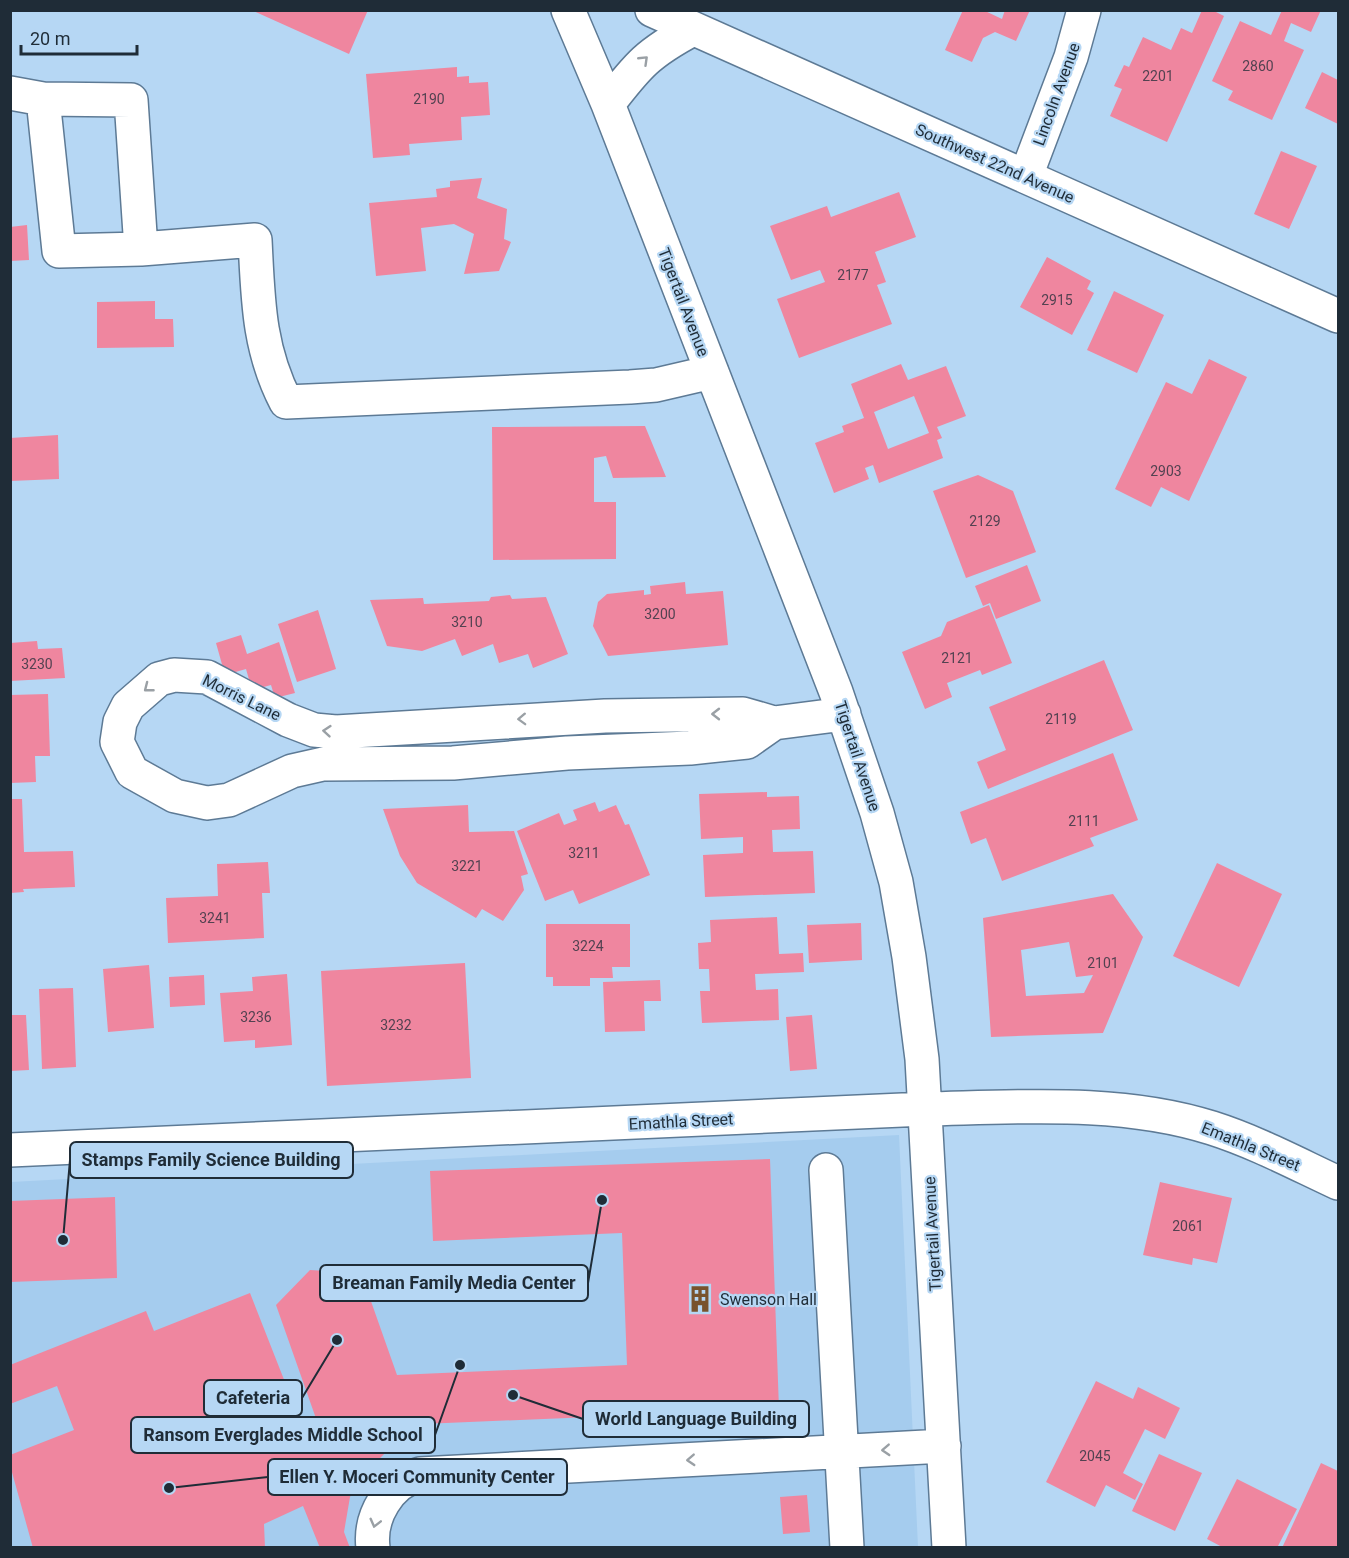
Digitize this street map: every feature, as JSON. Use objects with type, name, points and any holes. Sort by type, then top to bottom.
[{"type":"street","name":"Tigertail Avenue","points":[[568,10],[608,104],[844,714],[877,813],[899,895],[922,1059],[949,1548]]},
{"type":"street","name":"Southwest 22nd Avenue","points":[[652,10],[1338,316]]},
{"type":"street","name":"Lincoln Avenue","points":[[1026,177],[1071,57],[1084,10]]},
{"type":"street","points":[[608,104],[642,61],[655,50],[693,29]]},
{"type":"street","points":[[10,93],[43,99],[131,100],[141,249]]},
{"type":"street","points":[[43,99],[59,251],[141,249],[255,240],[258,299],[265,354],[286,402],[630,387],[656,385],[711,372]]},
{"type":"street","name":"Morris Lane","points":[[774,723],[747,742],[690,748],[567,753],[453,763],[323,764],[292,771],[229,800],[207,803],[175,796],[132,772],[117,742],[120,722],[128,706],[144,691],[159,680],[174,675],[191,674],[224,685],[246,700],[288,720],[314,730],[336,732],[501,720],[687,714],[743,714],[774,723],[844,714]]},
{"type":"street","name":"Emathla Street","points":[[10,1150],[925,1109],[1088,1109],[1158,1115],[1188,1121],[1237,1137],[1338,1183]]},
{"type":"street","points":[[826,1170],[847,1548]]},
{"type":"street","points":[[373,1548],[374,1522],[379,1509],[397,1486],[408,1477],[420,1474],[944,1446]]},
{"type":"shaded area","points":[[899,1135],[918,1547],[11,1548],[11,1182]]},
{"type":"building","points":[[251,10],[368,10],[349,54]]},
{"type":"building","points":[[963,10],[983,10],[1002,19],[1005,10],[1030,10],[1016,41],[995,32],[983,38],[972,62],[945,50]]},
{"type":"building","points":[[1202,10],[1212,10],[1224,16],[1167,142],[1110,116],[1122,89],[1114,86],[1124,65],[1129,67],[1143,37],[1171,50],[1181,28],[1192,33]]},
{"type":"building","points":[[1282,10],[1321,10],[1311,32],[1291,23],[1284,41],[1304,50],[1272,120],[1228,100],[1233,91],[1212,81],[1240,21],[1271,35]]},
{"type":"building","points":[[457,67],[457,77],[469,76],[469,83],[488,82],[490,115],[461,117],[462,140],[409,144],[410,155],[373,158],[366,74]]},
{"type":"building","points":[[1322,72],[1338,80],[1338,124],[1305,108]]},
{"type":"building","points":[[1281,151],[1317,166],[1289,229],[1254,214]]},
{"type":"building","points":[[482,178],[477,198],[507,209],[504,239],[511,242],[499,271],[464,274],[474,234],[454,224],[421,228],[426,271],[376,276],[369,203],[437,197],[436,189],[450,187],[450,181]]},
{"type":"building","points":[[899,192],[916,237],[875,252],[886,282],[877,285],[892,324],[799,358],[777,299],[825,282],[820,270],[791,280],[770,226],[827,206],[831,217]]},
{"type":"building","points":[[27,225],[29,260],[10,261],[10,227]]},
{"type":"building","points":[[1047,257],[1091,281],[1087,289],[1094,293],[1072,335],[1020,307]]},
{"type":"building","points":[[1114,291],[1164,315],[1137,373],[1087,350]]},
{"type":"building","points":[[155,301],[155,319],[173,319],[174,347],[97,348],[97,302]]},
{"type":"building","points":[[1209,359],[1247,377],[1189,501],[1161,487],[1151,507],[1115,489],[1166,382],[1192,394]]},
{"type":"building","points":[[901,364],[908,380],[946,366],[966,416],[937,427],[942,438],[937,440],[943,458],[879,483],[873,465],[865,468],[869,479],[834,493],[815,443],[844,432],[842,426],[864,418],[851,384]],"holes":[[[914,396],[929,433],[888,449],[874,412]]]},
{"type":"building","points":[[645,426],[666,477],[613,478],[606,456],[594,458],[594,502],[616,502],[616,559],[493,560],[492,427]]},
{"type":"building","points":[[58,435],[59,479],[10,481],[10,438]]},
{"type":"building","points":[[978,475],[1013,491],[1036,552],[966,578],[933,491]]},
{"type":"building","points":[[1027,565],[1041,601],[996,619],[990,603],[983,606],[975,586]]},
{"type":"building","points":[[685,582],[686,594],[723,591],[728,645],[608,656],[593,626],[598,602],[607,594],[644,590],[644,595],[651,594],[650,586]]},
{"type":"building","points":[[510,595],[512,599],[546,597],[568,654],[533,668],[528,654],[499,663],[493,644],[462,656],[455,639],[422,651],[387,646],[370,600],[423,598],[424,604],[489,601],[491,597]]},
{"type":"building","points":[[989,605],[1012,663],[982,675],[980,670],[947,683],[952,697],[925,709],[902,652],[941,636],[947,622]]},
{"type":"building","points":[[318,610],[336,669],[297,682],[278,624]]},
{"type":"building","points":[[241,635],[247,654],[279,642],[295,693],[275,698],[271,685],[252,690],[246,669],[225,675],[216,643]]},
{"type":"building","points":[[37,641],[38,649],[62,648],[65,678],[10,681],[10,643]]},
{"type":"building","points":[[1104,660],[1133,730],[988,789],[977,762],[1006,750],[989,707]]},
{"type":"building","points":[[48,694],[50,756],[35,756],[36,782],[10,783],[10,695]]},
{"type":"building","points":[[1113,753],[1138,820],[1090,838],[1094,846],[1002,881],[986,838],[971,844],[960,812]]},
{"type":"building","points":[[767,792],[767,797],[799,796],[800,829],[772,830],[773,852],[813,851],[815,893],[705,897],[703,855],[743,853],[743,837],[701,839],[699,794]]},
{"type":"building","points":[[10,799],[22,799],[24,852],[73,851],[75,887],[23,889],[24,892],[10,893]]},
{"type":"building","points":[[595,802],[599,812],[616,805],[625,825],[629,824],[650,875],[579,904],[573,890],[545,901],[517,831],[559,813],[564,825],[577,820],[573,810]]},
{"type":"building","points":[[468,805],[469,832],[514,831],[528,874],[521,876],[524,890],[503,921],[482,909],[476,918],[417,883],[400,856],[383,809]]},
{"type":"building","points":[[268,862],[270,893],[262,893],[264,938],[168,943],[166,898],[218,896],[217,864]]},
{"type":"building","points":[[1217,863],[1282,894],[1239,987],[1173,956]]},
{"type":"building","points":[[1113,894],[1143,937],[1103,1033],[991,1037],[983,918]],"holes":[[[1069,942],[1076,977],[1093,975],[1084,993],[1026,996],[1021,950]]]},
{"type":"building","points":[[777,917],[779,954],[803,953],[804,972],[755,974],[756,990],[778,989],[779,1020],[702,1023],[700,991],[710,991],[709,969],[699,969],[698,943],[711,942],[710,920]]},
{"type":"building","points":[[861,923],[862,960],[809,963],[807,925]]},
{"type":"building","points":[[546,924],[630,924],[630,967],[612,967],[613,978],[590,978],[590,986],[553,986],[553,977],[546,977]]},
{"type":"building","points":[[465,963],[471,1078],[327,1086],[321,971]]},
{"type":"building","points":[[149,965],[154,1028],[108,1032],[103,969]]},
{"type":"building","points":[[287,974],[292,1045],[255,1048],[255,1040],[224,1042],[220,993],[253,991],[252,977]]},
{"type":"building","points":[[204,975],[205,1005],[170,1007],[169,977]]},
{"type":"building","points":[[660,980],[661,1001],[644,1001],[645,1031],[605,1032],[603,982]]},
{"type":"building","points":[[73,988],[76,1067],[42,1069],[39,989]]},
{"type":"building","points":[[10,1015],[26,1015],[29,1070],[10,1071]]},
{"type":"building","points":[[812,1015],[817,1069],[790,1071],[786,1017]]},
{"type":"building","points":[[770,1159],[779,1409],[399,1425],[406,1446],[386,1452],[360,1479],[350,1497],[344,1532],[350,1548],[320,1548],[303,1506],[264,1524],[265,1548],[33,1548],[10,1465],[10,1455],[74,1430],[57,1386],[10,1404],[10,1365],[146,1311],[154,1331],[250,1293],[303,1428],[319,1427],[276,1305],[310,1270],[361,1273],[397,1375],[627,1365],[622,1233],[433,1241],[430,1171]]},
{"type":"building","points":[[1160,1182],[1232,1198],[1217,1263],[1193,1258],[1192,1265],[1143,1255]]},
{"type":"building","points":[[115,1197],[117,1278],[10,1282],[10,1201]]},
{"type":"building","points":[[1096,1381],[1133,1399],[1138,1387],[1180,1408],[1165,1439],[1145,1429],[1123,1473],[1143,1484],[1135,1500],[1106,1485],[1095,1507],[1046,1482]]},
{"type":"building","points":[[1159,1454],[1202,1473],[1175,1531],[1132,1511]]},
{"type":"building","points":[[1321,1463],[1338,1471],[1338,1548],[1282,1548]]},
{"type":"building","points":[[1237,1479],[1297,1509],[1277,1548],[1224,1548],[1207,1539]]},
{"type":"building","points":[[807,1495],[810,1532],[783,1534],[780,1497]]},
{"type":"place","name":"Breaman Family Media Center","points":[[602,1200]]},
{"type":"place","name":"Stamps Family Science Building","points":[[63,1240]]},
{"type":"place","name":"Swenson Hall","points":[[700,1299]]},
{"type":"place","name":"Cafeteria","points":[[337,1340]]},
{"type":"place","name":"Ransom Everglades Middle School","points":[[460,1365]]},
{"type":"place","name":"World Language Building","points":[[513,1395]]},
{"type":"place","name":"Ellen Y. Moceri Community Center","points":[[169,1488]]}]
